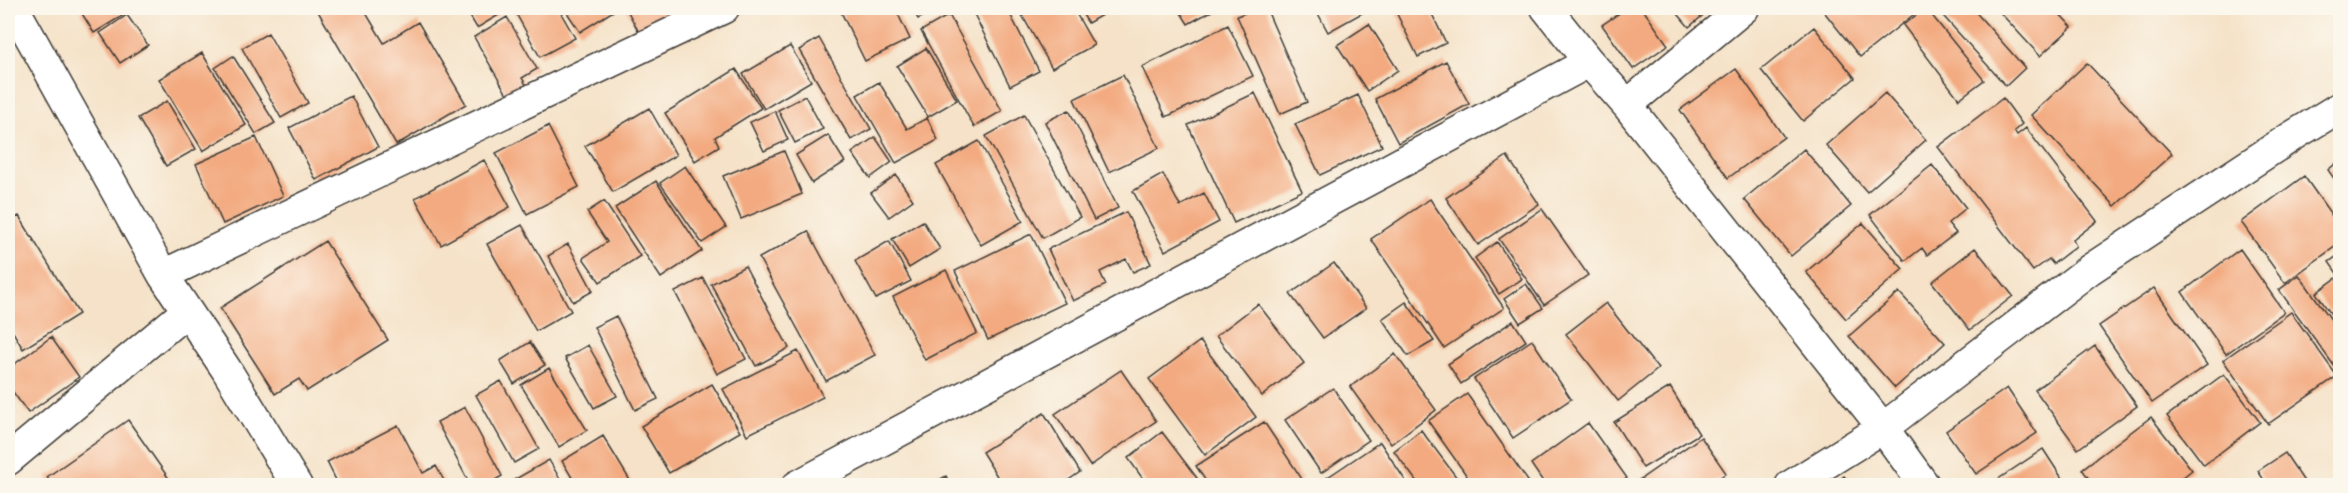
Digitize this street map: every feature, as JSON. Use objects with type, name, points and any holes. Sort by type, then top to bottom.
[{"type":"street","points":[[14,8],[163,275],[297,486]]},
{"type":"street","points":[[163,275],[724,8]]},
{"type":"street","points":[[1546,8],[1627,105],[1883,428],[1925,486]]},
{"type":"street","points":[[1627,105],[1744,8]]},
{"type":"street","points":[[797,486],[1589,62]]},
{"type":"street","points":[[1790,486],[1883,428],[2089,270],[2290,137],[2340,107]]},
{"type":"street","points":[[8,460],[187,311]]},
{"type":"building","points":[[90,8],[135,8],[94,33],[81,12]]},
{"type":"building","points":[[316,8],[363,8],[384,43],[418,22],[466,104],[396,145]]},
{"type":"building","points":[[465,8],[505,8],[507,10],[477,28]]},
{"type":"building","points":[[513,8],[558,8],[575,38],[540,57]]},
{"type":"building","points":[[564,8],[618,8],[580,32]]},
{"type":"building","points":[[626,8],[696,8],[641,36]]},
{"type":"building","points":[[850,8],[895,8],[910,39],[865,61],[841,12]]},
{"type":"building","points":[[912,8],[940,8],[918,19]]},
{"type":"building","points":[[971,8],[1007,8],[1039,71],[1010,86]]},
{"type":"building","points":[[1018,8],[1073,8],[1094,45],[1052,68]]},
{"type":"building","points":[[1079,8],[1114,8],[1088,23]]},
{"type":"building","points":[[1178,8],[1217,8],[1188,24]]},
{"type":"building","points":[[1257,8],[1266,8],[1307,102],[1280,114],[1237,16]]},
{"type":"building","points":[[1315,8],[1362,8],[1364,12],[1328,32]]},
{"type":"building","points":[[1394,8],[1429,8],[1446,43],[1418,57]]},
{"type":"building","points":[[1627,8],[1642,8],[1668,45],[1633,69],[1602,25]]},
{"type":"building","points":[[1673,8],[1712,8],[1689,27]]},
{"type":"building","points":[[1821,8],[1915,8],[1918,11],[1860,57]]},
{"type":"building","points":[[1926,8],[1984,80],[1959,99],[1903,25]]},
{"type":"building","points":[[1936,8],[1972,8],[2025,68],[2006,86]]},
{"type":"building","points":[[1996,8],[2054,8],[2072,27],[2040,56]]},
{"type":"building","points":[[127,15],[148,45],[120,63],[100,33]]},
{"type":"building","points":[[949,15],[1002,111],[974,127],[921,31]]},
{"type":"building","points":[[507,17],[537,69],[522,78],[527,86],[508,96],[474,37]]},
{"type":"building","points":[[1369,24],[1398,70],[1367,91],[1337,45]]},
{"type":"building","points":[[1228,25],[1253,76],[1166,117],[1142,67]]},
{"type":"building","points":[[1814,27],[1855,78],[1803,121],[1761,70]]},
{"type":"building","points":[[268,33],[308,103],[281,118],[242,48]]},
{"type":"building","points":[[819,38],[871,129],[851,140],[799,50]]},
{"type":"building","points":[[790,46],[811,81],[764,109],[743,74]]},
{"type":"building","points":[[926,48],[957,100],[928,117],[897,66]]},
{"type":"building","points":[[202,53],[246,125],[203,151],[159,79]]},
{"type":"building","points":[[233,56],[275,123],[256,134],[215,68]]},
{"type":"building","points":[[1446,61],[1469,104],[1398,143],[1375,99]]},
{"type":"building","points":[[2087,63],[2172,154],[2115,206],[2031,115]]},
{"type":"building","points":[[736,69],[761,108],[715,137],[719,146],[695,161],[665,113]]},
{"type":"building","points":[[1736,69],[1784,137],[1728,178],[1680,110]]},
{"type":"building","points":[[1123,75],[1159,148],[1109,172],[1074,99]]},
{"type":"building","points":[[879,82],[907,129],[927,118],[938,140],[896,163],[857,95]]},
{"type":"building","points":[[1255,93],[1302,191],[1234,223],[1188,125]]},
{"type":"building","points":[[1885,93],[1926,140],[1867,192],[1826,145]]},
{"type":"building","points":[[1358,95],[1382,146],[1320,175],[1295,124]]},
{"type":"building","points":[[351,96],[378,147],[316,180],[289,128]]},
{"type":"building","points":[[805,96],[823,129],[795,143],[778,110]]},
{"type":"building","points":[[2003,98],[2022,124],[2014,131],[2017,135],[2026,128],[2097,221],[2073,240],[2076,246],[2053,264],[2049,259],[2033,271],[1938,147]]},
{"type":"building","points":[[167,101],[196,149],[166,166],[138,118]]},
{"type":"building","points":[[649,108],[676,155],[613,192],[585,146]]},
{"type":"building","points":[[1069,110],[1118,208],[1094,220],[1045,122]]},
{"type":"building","points":[[775,111],[788,140],[764,151],[750,122]]},
{"type":"building","points":[[1024,115],[1080,217],[1043,238],[986,136]]},
{"type":"building","points":[[548,126],[579,187],[527,214],[496,153]]},
{"type":"building","points":[[828,135],[845,162],[812,183],[796,155]]},
{"type":"building","points":[[256,137],[283,196],[223,224],[196,164]]},
{"type":"building","points":[[875,137],[892,162],[870,178],[852,153]]},
{"type":"building","points":[[979,141],[1023,221],[981,245],[936,165]]},
{"type":"building","points":[[1804,149],[1851,206],[1791,256],[1744,199]]},
{"type":"building","points":[[784,151],[802,194],[741,219],[723,176]]},
{"type":"building","points":[[1507,156],[1539,204],[1478,245],[1446,198]]},
{"type":"building","points":[[484,160],[510,207],[441,245],[415,198]]},
{"type":"building","points":[[2340,160],[2340,187],[2328,170]]},
{"type":"building","points":[[1932,165],[1966,208],[1948,223],[1956,233],[1927,255],[1922,248],[1905,261],[1870,215]]},
{"type":"building","points":[[685,166],[726,227],[702,243],[660,183]]},
{"type":"building","points":[[1163,174],[1180,206],[1204,193],[1219,222],[1165,251],[1133,191]]},
{"type":"building","points":[[896,175],[913,200],[889,217],[871,193]]},
{"type":"building","points":[[2304,176],[2340,227],[2340,243],[2285,283],[2241,222]]},
{"type":"building","points":[[656,181],[702,251],[661,278],[615,208]]},
{"type":"building","points":[[1430,199],[1504,308],[1444,348],[1371,239]]},
{"type":"building","points":[[604,201],[640,256],[600,282],[583,258],[607,242],[587,212]]},
{"type":"building","points":[[1542,209],[1588,275],[1544,305],[1499,239]]},
{"type":"building","points":[[1126,212],[1151,264],[1133,272],[1126,259],[1100,272],[1106,285],[1073,301],[1048,249]]},
{"type":"building","points":[[19,216],[79,314],[23,349],[13,332],[9,334],[14,342],[8,346],[8,222]]},
{"type":"building","points":[[923,221],[940,249],[909,268],[892,239]]},
{"type":"building","points":[[1863,223],[1903,269],[1846,319],[1806,272]]},
{"type":"building","points":[[522,225],[571,311],[536,331],[487,244]]},
{"type":"building","points":[[808,231],[875,355],[826,381],[759,258]]},
{"type":"building","points":[[1031,234],[1065,303],[988,340],[955,271]]},
{"type":"building","points":[[325,241],[388,340],[307,391],[299,379],[275,394],[220,308]]},
{"type":"building","points":[[889,241],[911,281],[876,299],[855,261]]},
{"type":"building","points":[[1497,242],[1522,279],[1499,294],[1475,258]]},
{"type":"building","points":[[568,244],[593,291],[573,302],[548,256]]},
{"type":"building","points":[[1975,248],[2013,296],[1970,330],[1932,282]]},
{"type":"building","points":[[2240,249],[2284,312],[2226,354],[2182,292]]},
{"type":"building","points":[[2340,254],[2340,327],[2316,293],[2339,276],[2329,262]]},
{"type":"building","points":[[1334,263],[1366,308],[1323,338],[1290,294]]},
{"type":"building","points":[[745,266],[789,348],[756,366],[711,284]]},
{"type":"building","points":[[946,270],[977,333],[925,360],[893,297]]},
{"type":"building","points":[[2299,275],[2340,332],[2340,364],[2335,367],[2279,290]]},
{"type":"building","points":[[703,278],[746,359],[717,374],[675,292]]},
{"type":"building","points":[[1526,284],[1543,308],[1520,323],[1504,299]]},
{"type":"building","points":[[2154,288],[2207,365],[2152,403],[2099,326]]},
{"type":"building","points":[[1899,292],[1945,343],[1895,388],[1849,336]]},
{"type":"building","points":[[1406,302],[1434,341],[1408,356],[1382,319]]},
{"type":"building","points":[[1606,303],[1658,369],[1618,401],[1566,334]]},
{"type":"building","points":[[1258,304],[1304,363],[1262,396],[1216,336]]},
{"type":"building","points":[[2291,312],[2337,376],[2268,424],[2223,360]]},
{"type":"building","points":[[616,316],[658,399],[635,410],[594,327]]},
{"type":"building","points":[[1513,321],[1526,341],[1461,384],[1448,364]]},
{"type":"building","points":[[51,337],[79,377],[28,413],[8,385],[8,369]]},
{"type":"building","points":[[1532,340],[1571,399],[1513,438],[1474,379]]},
{"type":"building","points":[[1200,341],[1256,417],[1205,455],[1149,379]]},
{"type":"building","points":[[530,342],[545,365],[514,384],[500,361]]},
{"type":"building","points":[[588,345],[617,396],[594,408],[565,358]]},
{"type":"building","points":[[2095,346],[2137,406],[2078,449],[2035,390]]},
{"type":"building","points":[[798,351],[823,397],[747,435],[723,389]]},
{"type":"building","points":[[1395,354],[1436,410],[1391,444],[1350,387]]},
{"type":"building","points":[[549,368],[587,430],[559,447],[521,385]]},
{"type":"building","points":[[1121,370],[1156,421],[1090,466],[1055,414]]},
{"type":"building","points":[[2224,374],[2260,422],[2204,465],[2167,416]]},
{"type":"building","points":[[501,381],[539,449],[514,463],[476,395]]},
{"type":"building","points":[[712,384],[740,432],[669,473],[641,426]]},
{"type":"building","points":[[1670,387],[1699,434],[1643,468],[1614,422]]},
{"type":"building","points":[[1333,388],[1369,440],[1321,473],[1285,420]]},
{"type":"building","points":[[2007,388],[2037,433],[1976,474],[1946,431]]},
{"type":"building","points":[[1467,394],[1528,481],[1521,486],[1474,486],[1428,421]]},
{"type":"building","points":[[465,407],[502,476],[485,486],[471,486],[437,422]]},
{"type":"building","points":[[1044,413],[1080,472],[1060,486],[1003,486],[982,452]]},
{"type":"building","points":[[2151,417],[2192,470],[2172,486],[2094,486],[2082,469]]},
{"type":"building","points":[[128,420],[174,486],[52,486],[47,477]]},
{"type":"building","points":[[1264,422],[1302,479],[1292,486],[1209,486],[1196,466]]},
{"type":"building","points":[[1588,423],[1627,478],[1616,486],[1546,486],[1531,464]]},
{"type":"building","points":[[398,425],[423,473],[436,466],[447,486],[339,486],[327,462]]},
{"type":"building","points":[[1421,430],[1463,486],[1420,486],[1394,451]]},
{"type":"building","points":[[1162,432],[1203,486],[1148,486],[1128,458]]},
{"type":"building","points":[[603,436],[631,482],[625,486],[577,486],[562,461]]},
{"type":"building","points":[[1701,437],[1726,473],[1708,486],[1637,486],[1635,483]]},
{"type":"building","points":[[1380,442],[1409,486],[1320,486],[1319,483]]},
{"type":"building","points":[[2043,449],[2067,486],[1988,486]]},
{"type":"building","points":[[2285,453],[2307,486],[2268,486],[2258,471]]},
{"type":"building","points":[[549,460],[564,486],[515,486],[512,481]]},
{"type":"building","points":[[946,476],[951,486],[928,486]]},
{"type":"building","points":[[1844,476],[1852,486],[1832,486]]}]
